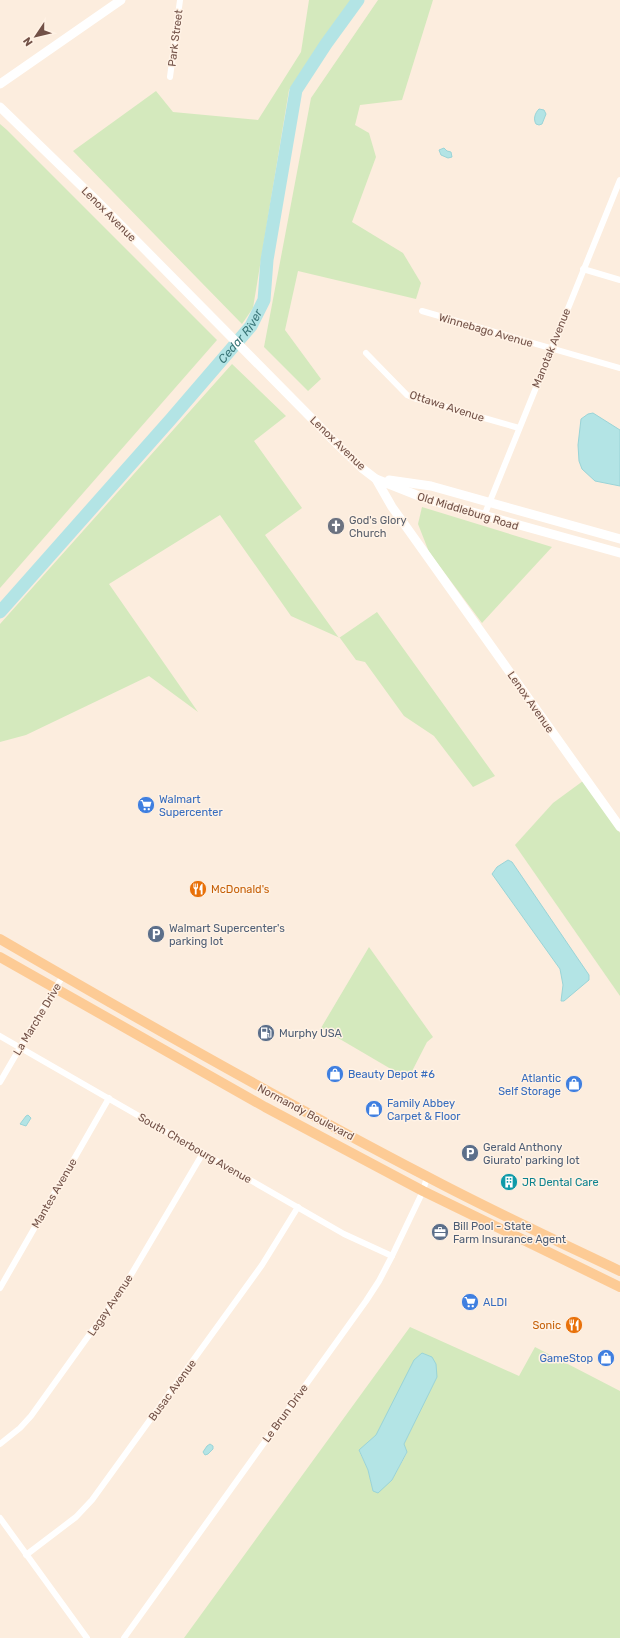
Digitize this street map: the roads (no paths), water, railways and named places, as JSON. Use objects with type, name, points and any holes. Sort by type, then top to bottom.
[{"type":"main road","points":[[0,84],[121,0]]},
{"type":"main road","name":"Lenox Avenue","points":[[0,107],[227,332],[336,443],[363,469],[376,479],[392,506],[620,827]]},
{"type":"main road","name":"Old Middleburg Road","points":[[376,479],[431,486],[620,539]]},
{"type":"main road","name":"Old Middleburg Road","points":[[376,479],[429,500],[620,553]]},
{"type":"main road","name":"Normandy Boulevard","points":[[0,939],[206,1058],[427,1177],[620,1271]]},
{"type":"main road","name":"Normandy Boulevard","points":[[0,957],[262,1106],[422,1191],[620,1287]]},
{"type":"street","name":"Park Street","points":[[170,77],[180,0]]},
{"type":"street","name":"Manotak Avenue","points":[[484,516],[583,269],[617,194],[620,180]]},
{"type":"street","points":[[583,269],[620,280]]},
{"type":"street","name":"Winnebago Avenue","points":[[422,311],[620,368]]},
{"type":"street","name":"Ottawa Avenue","points":[[366,353],[407,395],[519,428]]},
{"type":"street","name":"La Marche Drive","points":[[0,1082],[63,976]]},
{"type":"street","name":"South Cherbourg Avenue","points":[[0,1036],[344,1234],[392,1256]]},
{"type":"street","name":"Mantes Avenue","points":[[0,1288],[109,1098]]},
{"type":"street","name":"Legay Avenue","points":[[0,1444],[20,1428],[31,1416],[125,1285],[203,1153]]},
{"type":"street","name":"Le Brun Drive","points":[[124,1638],[366,1301],[379,1281],[392,1256],[427,1177]]},
{"type":"street","name":"Busac Avenue","points":[[26,1554],[76,1517],[92,1500],[262,1265],[298,1207]]},
{"type":"street","points":[[0,1518],[87,1638]]},
{"type":"water","points":[[539,109],[544,110],[546,114],[542,124],[539,125],[536,124],[535,118]]},
{"type":"water","points":[[444,148],[451,152],[452,157],[448,158],[441,155],[439,150]]},
{"type":"water","points":[[593,413],[620,430],[620,486],[595,481],[582,469],[579,461],[578,445],[581,419],[588,414]]},
{"type":"water","points":[[508,860],[512,862],[589,975],[589,980],[564,1001],[561,1001],[563,985],[560,969],[492,874],[497,867]]},
{"type":"water","points":[[28,1115],[31,1118],[26,1126],[20,1124],[26,1116]]},
{"type":"water","points":[[422,1353],[432,1357],[436,1364],[437,1377],[404,1444],[407,1452],[392,1480],[378,1493],[373,1491],[368,1470],[359,1450],[376,1435],[414,1360]]},
{"type":"water","points":[[210,1444],[213,1446],[213,1449],[205,1455],[203,1452]]},
{"type":"waterway","name":"Cedar River","points":[[0,612],[171,419],[251,326],[264,300],[267,260],[296,90],[326,44],[358,0]]},
{"type":"place","name":"God's Glory Church","points":[[336,526]]},
{"type":"place","name":"Walmart Supercenter","points":[[146,805]]},
{"type":"place","name":"McDonald's","points":[[198,889]]},
{"type":"place","name":"Walmart Supercenter's parking lot","points":[[156,934]]},
{"type":"place","name":"Murphy USA","points":[[266,1033]]},
{"type":"place","name":"Beauty Depot #6","points":[[335,1074]]},
{"type":"place","name":"Atlantic Self Storage","points":[[574,1084]]},
{"type":"place","name":"Family Abbey Carpet & Floor","points":[[374,1109]]},
{"type":"place","name":"Gerald Anthony Giurato' parking lot","points":[[470,1153]]},
{"type":"place","name":"JR Dental Care","points":[[509,1182]]},
{"type":"place","name":"Bill Pool - State Farm Insurance Agent","points":[[440,1232]]},
{"type":"place","name":"ALDI","points":[[470,1302]]},
{"type":"place","name":"Sonic","points":[[574,1325]]},
{"type":"place","name":"GameStop","points":[[606,1358]]}]
